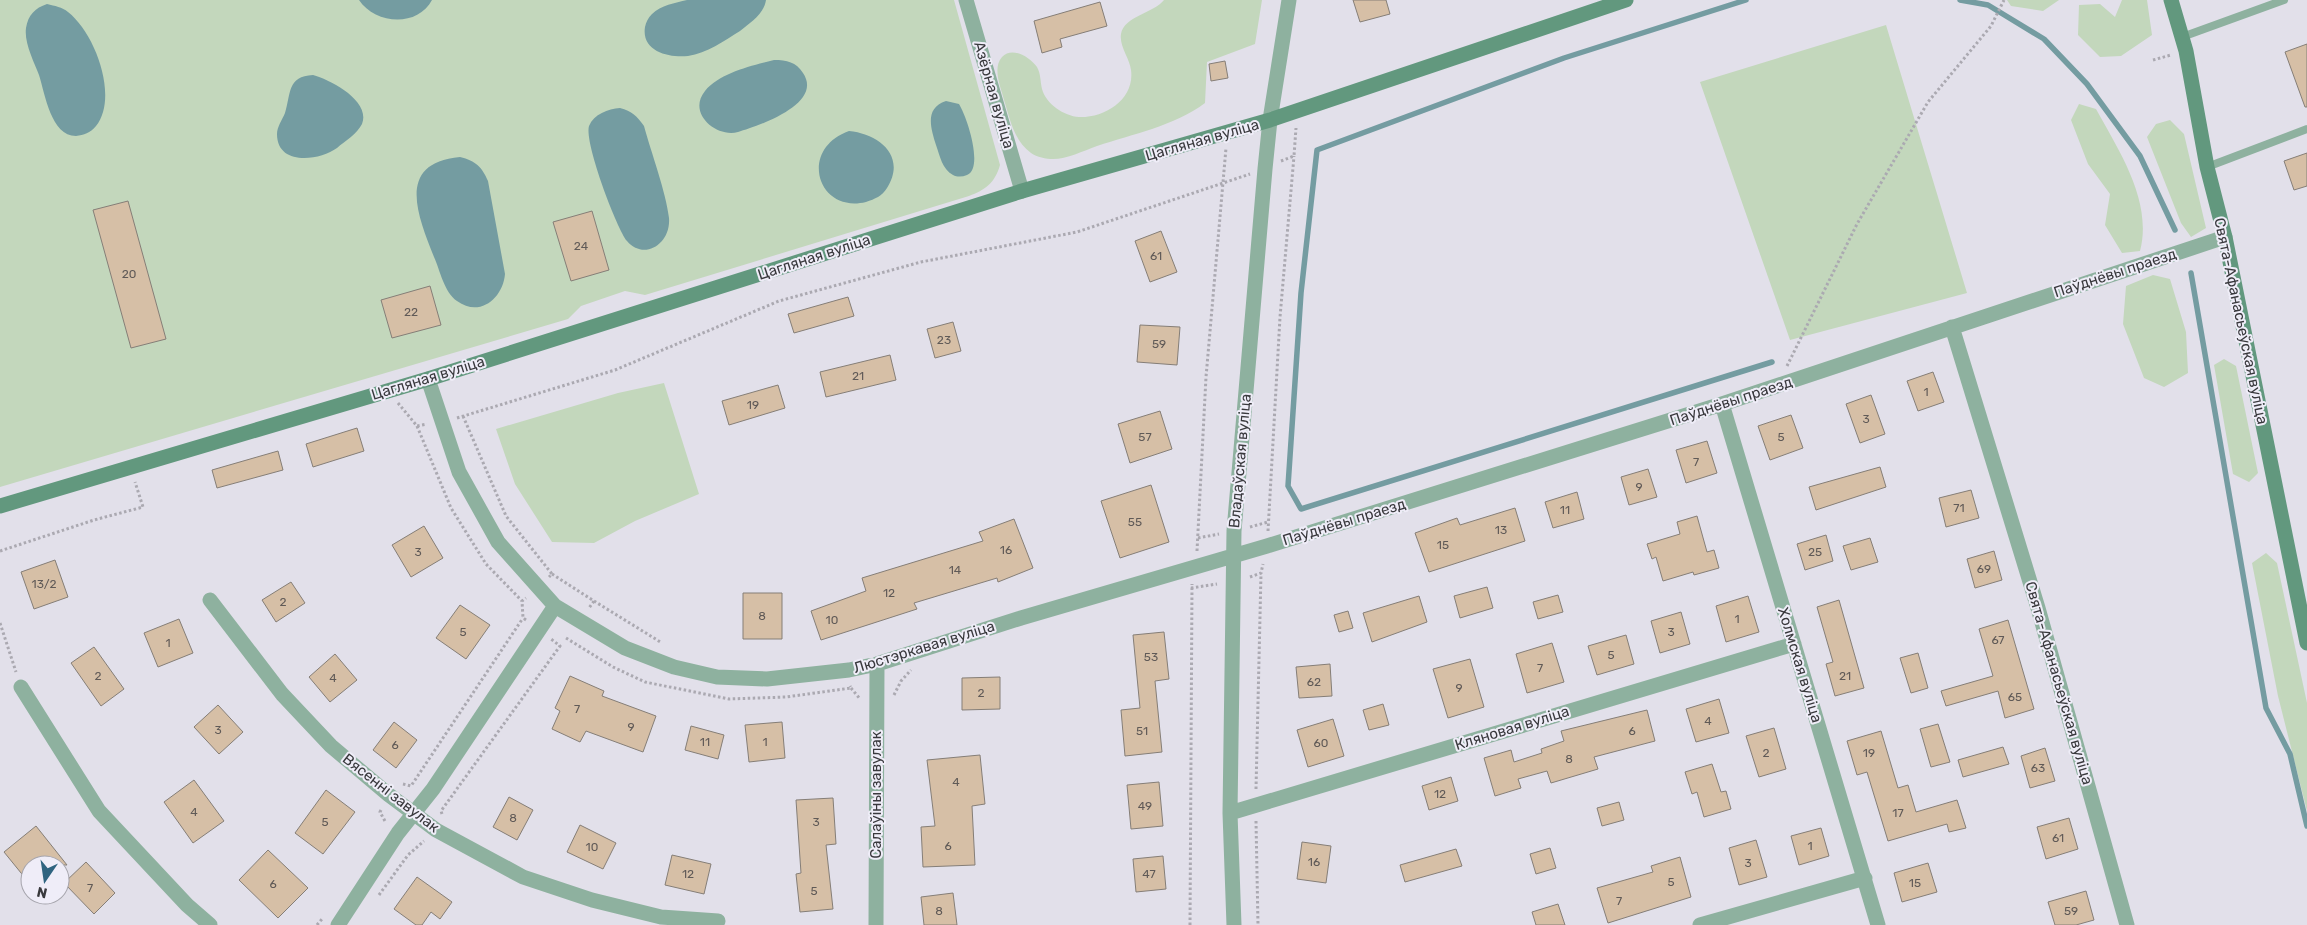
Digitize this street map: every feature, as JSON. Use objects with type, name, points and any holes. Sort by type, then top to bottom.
[{"type":"street","name":"Азёрная вуліца","points":[[966,0],[1022,191]]},
{"type":"street","name":"Владаўская вуліца","points":[[1234,925],[1230,813],[1235,522],[1270,120],[1289,0]]},
{"type":"street","name":"Цагляная вуліца","points":[[0,506],[428,378],[1022,191],[1270,120],[1626,0]]},
{"type":"street","name":"Свята-Афанасьеўская вуліца","points":[[2171,0],[2182,37],[2207,167],[2225,238],[2307,643]]},
{"type":"street","name":"Паўднёвы праезд","points":[[1234,556],[1722,404],[2225,238]]},
{"type":"street","name":"Свята-Афанасьеўская вуліца","points":[[1952,327],[2038,608],[2127,925]]},
{"type":"street","name":"Люстэркавая вуліца","points":[[428,378],[459,472],[498,542],[555,606],[625,648],[674,667],[717,677],[767,679],[849,670],[877,664],[1021,618],[1234,556]]},
{"type":"street","name":"Холмская вуліца","points":[[1722,404],[1878,925]]},
{"type":"street","name":"Вясенні завулак","points":[[210,600],[282,694],[331,746],[389,795],[436,830],[523,877],[592,900],[661,917],[718,921]]},
{"type":"street","points":[[338,925],[398,833],[433,789],[555,606]]},
{"type":"street","name":"Кляновая вуліца","points":[[1230,813],[1794,644]]},
{"type":"street","name":"Салаўіны завулак","points":[[876,925],[877,664]]},
{"type":"street","points":[[21,688],[99,811],[187,905],[210,925]]},
{"type":"street","points":[[1700,925],[1865,878]]},
{"type":"lane","points":[[2182,37],[2284,0]]},
{"type":"lane","points":[[2207,167],[2307,129]]},
{"type":"path","points":[[1777,386],[1817,310],[1857,224],[1928,102],[1991,26],[2004,0]]},
{"type":"path","points":[[1258,925],[1255,805],[1261,573],[1267,546],[1280,317],[1298,110]]},
{"type":"path","points":[[1190,925],[1191,588],[1196,566],[1206,377],[1227,133]]},
{"type":"path","points":[[417,426],[442,422],[615,370],[780,301],[921,262],[1077,232],[1265,169],[1294,156]]},
{"type":"path","points":[[388,405],[398,402],[417,426],[451,508],[486,564],[522,601],[523,618],[411,786],[399,783],[389,795],[380,812],[389,827],[417,848]]},
{"type":"path","points":[[463,416],[506,516],[552,574],[522,601]]},
{"type":"path","points":[[0,551],[94,520],[143,507],[133,477]]},
{"type":"path","points":[[1182,590],[1235,582],[1261,573]]},
{"type":"path","points":[[375,902],[408,855],[436,830],[443,819],[441,811],[560,646],[523,618]]},
{"type":"path","points":[[0,623],[21,688]]},
{"type":"path","points":[[911,671],[920,668]]},
{"type":"green space","points":[[0,0],[954,0],[1000,165],[989,185],[969,196],[645,295],[625,291],[581,306],[568,319],[0,487]]},
{"type":"green space","points":[[1164,0],[1262,0],[1255,44],[1207,62],[1205,103],[1167,124],[1064,158],[1042,157],[1033,154],[1025,148],[1013,129],[999,84],[997,72],[1002,57],[1006,54],[1016,53],[1021,54],[1034,63],[1039,72],[1042,89],[1047,100],[1062,112],[1079,117],[1099,114],[1116,105],[1123,98],[1131,80],[1131,70],[1121,39],[1123,28],[1133,19]]},
{"type":"green space","points":[[2007,0],[2059,0],[2043,11],[2011,6]]},
{"type":"green space","points":[[2122,0],[2147,0],[2152,35],[2121,56],[2100,57],[2078,35],[2079,5],[2100,4],[2115,17]]},
{"type":"green space","points":[[1886,25],[1967,293],[1790,340],[1700,82]]},
{"type":"green space","points":[[2079,104],[2096,109],[2132,177],[2142,214],[2143,232],[2140,251],[2122,253],[2105,225],[2110,194],[2088,164],[2071,120]]},
{"type":"green space","points":[[2170,120],[2184,134],[2206,228],[2191,237],[2181,223],[2147,137],[2156,124]]},
{"type":"green space","points":[[2153,275],[2170,279],[2186,332],[2188,373],[2164,387],[2144,378],[2123,324],[2126,286]]},
{"type":"green space","points":[[2224,359],[2236,366],[2258,473],[2249,482],[2233,474],[2214,365]]},
{"type":"green space","points":[[664,383],[699,494],[635,521],[594,543],[552,542],[515,484],[496,429],[618,393]]},
{"type":"green space","points":[[2266,553],[2277,563],[2307,703],[2307,811],[2278,696],[2252,563]]},
{"type":"water","points":[[359,0],[432,0],[417,15],[407,19],[396,19],[385,18],[375,14]]},
{"type":"water","points":[[687,0],[766,0],[760,14],[756,18],[722,43],[688,56],[673,56],[658,52],[652,48],[645,36],[647,20],[664,6]]},
{"type":"water","points":[[47,4],[63,9],[78,22],[95,50],[101,66],[105,99],[103,114],[94,128],[82,135],[67,134],[55,122],[50,113],[28,46],[26,28],[28,19],[36,10]]},
{"type":"water","points":[[774,60],[791,62],[803,73],[807,84],[805,94],[797,104],[773,119],[738,132],[721,131],[706,122],[699,108],[700,99],[711,85],[736,71]]},
{"type":"water","points":[[313,75],[339,87],[355,100],[361,107],[363,115],[362,124],[351,137],[337,148],[320,156],[300,158],[284,152],[279,144],[277,131],[285,113],[294,82],[305,76]]},
{"type":"water","points":[[946,101],[959,104],[970,130],[974,163],[972,170],[967,175],[955,176],[946,169],[940,158],[932,132],[931,120],[934,109]]},
{"type":"water","points":[[620,108],[634,114],[644,126],[662,184],[669,218],[666,235],[655,247],[648,249],[641,250],[634,247],[622,233],[609,203],[591,149],[589,126],[591,122],[602,113]]},
{"type":"water","points":[[849,131],[860,133],[879,142],[892,157],[894,166],[887,188],[878,197],[866,202],[849,203],[836,198],[826,190],[820,178],[819,165],[823,151],[833,140]]},
{"type":"water","points":[[460,157],[478,165],[488,181],[505,274],[500,291],[495,298],[482,306],[474,307],[466,306],[457,301],[446,287],[422,225],[418,209],[417,194],[419,180],[426,169],[440,161]]},
{"type":"building","points":[[1353,0],[1386,0],[1390,14],[1360,22]]},
{"type":"building","points":[[1100,2],[1107,26],[1060,39],[1062,47],[1042,53],[1034,21]]},
{"type":"building","points":[[2307,44],[2307,107],[2305,107],[2285,52]]},
{"type":"building","points":[[1225,61],[1228,78],[1211,81],[1209,64]]},
{"type":"building","points":[[2307,153],[2307,186],[2294,190],[2284,161]]},
{"type":"building","points":[[128,201],[166,339],[131,348],[93,210]]},
{"type":"building","points":[[592,211],[609,270],[571,281],[553,222]]},
{"type":"building","points":[[1161,231],[1177,272],[1150,282],[1135,241]]},
{"type":"building","points":[[430,286],[441,325],[392,338],[381,300]]},
{"type":"building","points":[[848,297],[854,316],[794,333],[788,314]]},
{"type":"building","points":[[953,322],[961,351],[935,358],[927,329]]},
{"type":"building","points":[[1140,325],[1180,327],[1177,365],[1137,362]]},
{"type":"building","points":[[890,355],[896,380],[826,397],[820,372]]},
{"type":"building","points":[[1933,372],[1944,402],[1918,411],[1907,381]]},
{"type":"building","points":[[778,385],[785,408],[729,425],[722,401]]},
{"type":"building","points":[[1871,395],[1885,434],[1860,443],[1846,404]]},
{"type":"building","points":[[1160,411],[1172,449],[1130,463],[1118,424]]},
{"type":"building","points":[[1791,415],[1803,448],[1770,460],[1758,426]]},
{"type":"building","points":[[357,428],[364,451],[313,467],[306,444]]},
{"type":"building","points":[[1707,441],[1717,473],[1686,483],[1676,450]]},
{"type":"building","points":[[278,451],[283,470],[217,488],[212,470]]},
{"type":"building","points":[[1880,467],[1886,487],[1816,510],[1809,487]]},
{"type":"building","points":[[1648,469],[1657,497],[1629,505],[1621,477]]},
{"type":"building","points":[[1151,485],[1169,542],[1120,558],[1101,501]]},
{"type":"building","points":[[1971,490],[1979,518],[1946,527],[1939,498]]},
{"type":"building","points":[[1577,492],[1584,519],[1553,528],[1545,502]]},
{"type":"building","points":[[1515,508],[1525,541],[1429,572],[1415,533],[1457,518],[1460,525]]},
{"type":"building","points":[[1697,516],[1707,552],[1714,550],[1719,568],[1694,575],[1693,572],[1663,581],[1656,557],[1652,559],[1647,544],[1680,534],[1677,522]]},
{"type":"building","points":[[1014,519],[1033,568],[998,582],[997,578],[914,603],[917,609],[821,640],[811,611],[866,591],[862,578],[983,541],[979,532]]},
{"type":"building","points":[[424,526],[443,558],[411,577],[392,545]]},
{"type":"building","points":[[1826,535],[1833,561],[1805,570],[1797,544]]},
{"type":"building","points":[[1870,538],[1878,562],[1851,570],[1843,546]]},
{"type":"building","points":[[1994,551],[2002,580],[1975,588],[1967,559]]},
{"type":"building","points":[[55,560],[68,597],[34,609],[21,572]]},
{"type":"building","points":[[291,582],[305,603],[276,622],[262,600]]},
{"type":"building","points":[[1487,587],[1493,608],[1460,618],[1454,596]]},
{"type":"building","points":[[743,593],[782,593],[782,639],[743,639]]},
{"type":"building","points":[[1558,595],[1563,612],[1538,619],[1533,602]]},
{"type":"building","points":[[1419,596],[1427,622],[1372,642],[1363,613]]},
{"type":"building","points":[[1748,596],[1759,632],[1726,642],[1716,606]]},
{"type":"building","points":[[1839,600],[1864,688],[1835,696],[1826,664],[1833,662],[1817,607]]},
{"type":"building","points":[[460,605],[490,625],[466,659],[436,638]]},
{"type":"building","points":[[1348,611],[1353,628],[1339,632],[1334,615]]},
{"type":"building","points":[[1681,612],[1690,644],[1660,653],[1651,621]]},
{"type":"building","points":[[179,619],[193,653],[158,667],[144,633]]},
{"type":"building","points":[[2008,620],[2034,709],[2005,718],[1998,691],[1946,706],[1941,691],[1993,676],[1979,629]]},
{"type":"building","points":[[1164,632],[1169,679],[1155,681],[1162,752],[1125,756],[1121,710],[1140,708],[1133,635]]},
{"type":"building","points":[[1626,635],[1634,664],[1597,675],[1588,646]]},
{"type":"building","points":[[1552,643],[1564,682],[1527,693],[1516,654]]},
{"type":"building","points":[[94,647],[124,689],[101,706],[71,663]]},
{"type":"building","points":[[1918,653],[1928,688],[1911,693],[1900,658]]},
{"type":"building","points":[[335,654],[357,680],[330,702],[309,677]]},
{"type":"building","points":[[1470,659],[1484,707],[1448,718],[1433,669]]},
{"type":"building","points":[[1330,664],[1332,696],[1299,698],[1296,667]]},
{"type":"building","points":[[570,676],[604,691],[602,696],[656,716],[643,752],[586,731],[580,742],[552,729],[560,711],[555,708]]},
{"type":"building","points":[[1000,677],[1000,709],[962,710],[962,678]]},
{"type":"building","points":[[1719,699],[1729,733],[1696,742],[1686,709]]},
{"type":"building","points":[[1383,704],[1389,725],[1369,730],[1363,710]]},
{"type":"building","points":[[218,705],[243,732],[219,754],[194,727]]},
{"type":"building","points":[[1647,710],[1655,741],[1594,757],[1598,769],[1551,783],[1547,771],[1518,779],[1521,788],[1495,796],[1484,758],[1511,750],[1514,762],[1542,753],[1541,749],[1564,741],[1561,731]]},
{"type":"building","points":[[1333,719],[1344,756],[1308,767],[1297,730]]},
{"type":"building","points":[[394,722],[417,740],[396,768],[373,750]]},
{"type":"building","points":[[782,722],[785,758],[749,762],[745,725]]},
{"type":"building","points":[[1938,724],[1950,762],[1931,767],[1920,729]]},
{"type":"building","points":[[691,726],[724,735],[718,759],[685,750]]},
{"type":"building","points":[[1774,728],[1786,769],[1759,777],[1746,736]]},
{"type":"building","points":[[1881,731],[1898,788],[1908,785],[1916,812],[1957,800],[1966,828],[1949,832],[1947,824],[1888,841],[1867,772],[1857,775],[1847,741]]},
{"type":"building","points":[[2003,747],[2009,764],[1963,777],[1958,760]]},
{"type":"building","points":[[2045,748],[2055,781],[2030,788],[2021,756]]},
{"type":"building","points":[[980,755],[985,804],[972,806],[975,865],[923,867],[921,827],[935,826],[927,760]]},
{"type":"building","points":[[1712,764],[1721,792],[1726,791],[1731,809],[1704,817],[1697,792],[1692,794],[1685,772]]},
{"type":"building","points":[[1451,777],[1458,801],[1429,810],[1422,786]]},
{"type":"building","points":[[194,780],[224,821],[193,843],[164,802]]},
{"type":"building","points":[[1159,782],[1163,826],[1131,829],[1127,785]]},
{"type":"building","points":[[326,790],[355,812],[323,854],[295,833]]},
{"type":"building","points":[[509,797],[533,810],[517,840],[493,827]]},
{"type":"building","points":[[833,798],[836,844],[826,845],[833,909],[800,912],[796,874],[801,873],[796,800]]},
{"type":"building","points":[[1619,802],[1624,820],[1602,826],[1597,808]]},
{"type":"building","points":[[2069,818],[2078,849],[2046,859],[2037,827]]},
{"type":"building","points":[[580,825],[616,843],[603,869],[567,852]]},
{"type":"building","points":[[36,826],[59,855],[20,855],[20,872],[4,852]]},
{"type":"building","points":[[1821,828],[1829,856],[1799,865],[1791,836]]},
{"type":"building","points":[[1756,840],[1767,877],[1739,885],[1729,848]]},
{"type":"building","points":[[1302,842],[1331,846],[1326,883],[1297,879]]},
{"type":"building","points":[[1550,848],[1556,868],[1536,874],[1530,854]]},
{"type":"building","points":[[1456,849],[1462,866],[1405,882],[1400,865]]},
{"type":"building","points":[[268,850],[308,888],[278,918],[239,880]]},
{"type":"building","points":[[672,855],[711,864],[704,894],[665,885]]},
{"type":"building","points":[[1163,856],[1166,889],[1136,892],[1133,859]]},
{"type":"building","points":[[1680,857],[1691,897],[1608,923],[1597,888],[1653,872],[1651,866]]},
{"type":"building","points":[[86,862],[115,893],[94,914],[70,889],[70,877]]},
{"type":"building","points":[[1928,863],[1937,892],[1902,902],[1894,873]]},
{"type":"building","points":[[417,877],[452,902],[440,919],[431,912],[422,925],[416,925],[394,909]]},
{"type":"building","points":[[2086,891],[2094,920],[2076,925],[2055,925],[2048,902]]},
{"type":"building","points":[[953,893],[957,925],[924,925],[921,897]]},
{"type":"building","points":[[1558,904],[1565,925],[1536,925],[1532,912]]},
{"type":"waterway","points":[[1746,0],[1564,58],[1317,150],[1301,293],[1288,486],[1301,509],[1772,362]]},
{"type":"waterway","points":[[1960,0],[1988,5],[2044,39],[2087,84],[2140,156],[2175,230]]},
{"type":"waterway","points":[[2191,273],[2266,708],[2290,754],[2307,826]]}]
